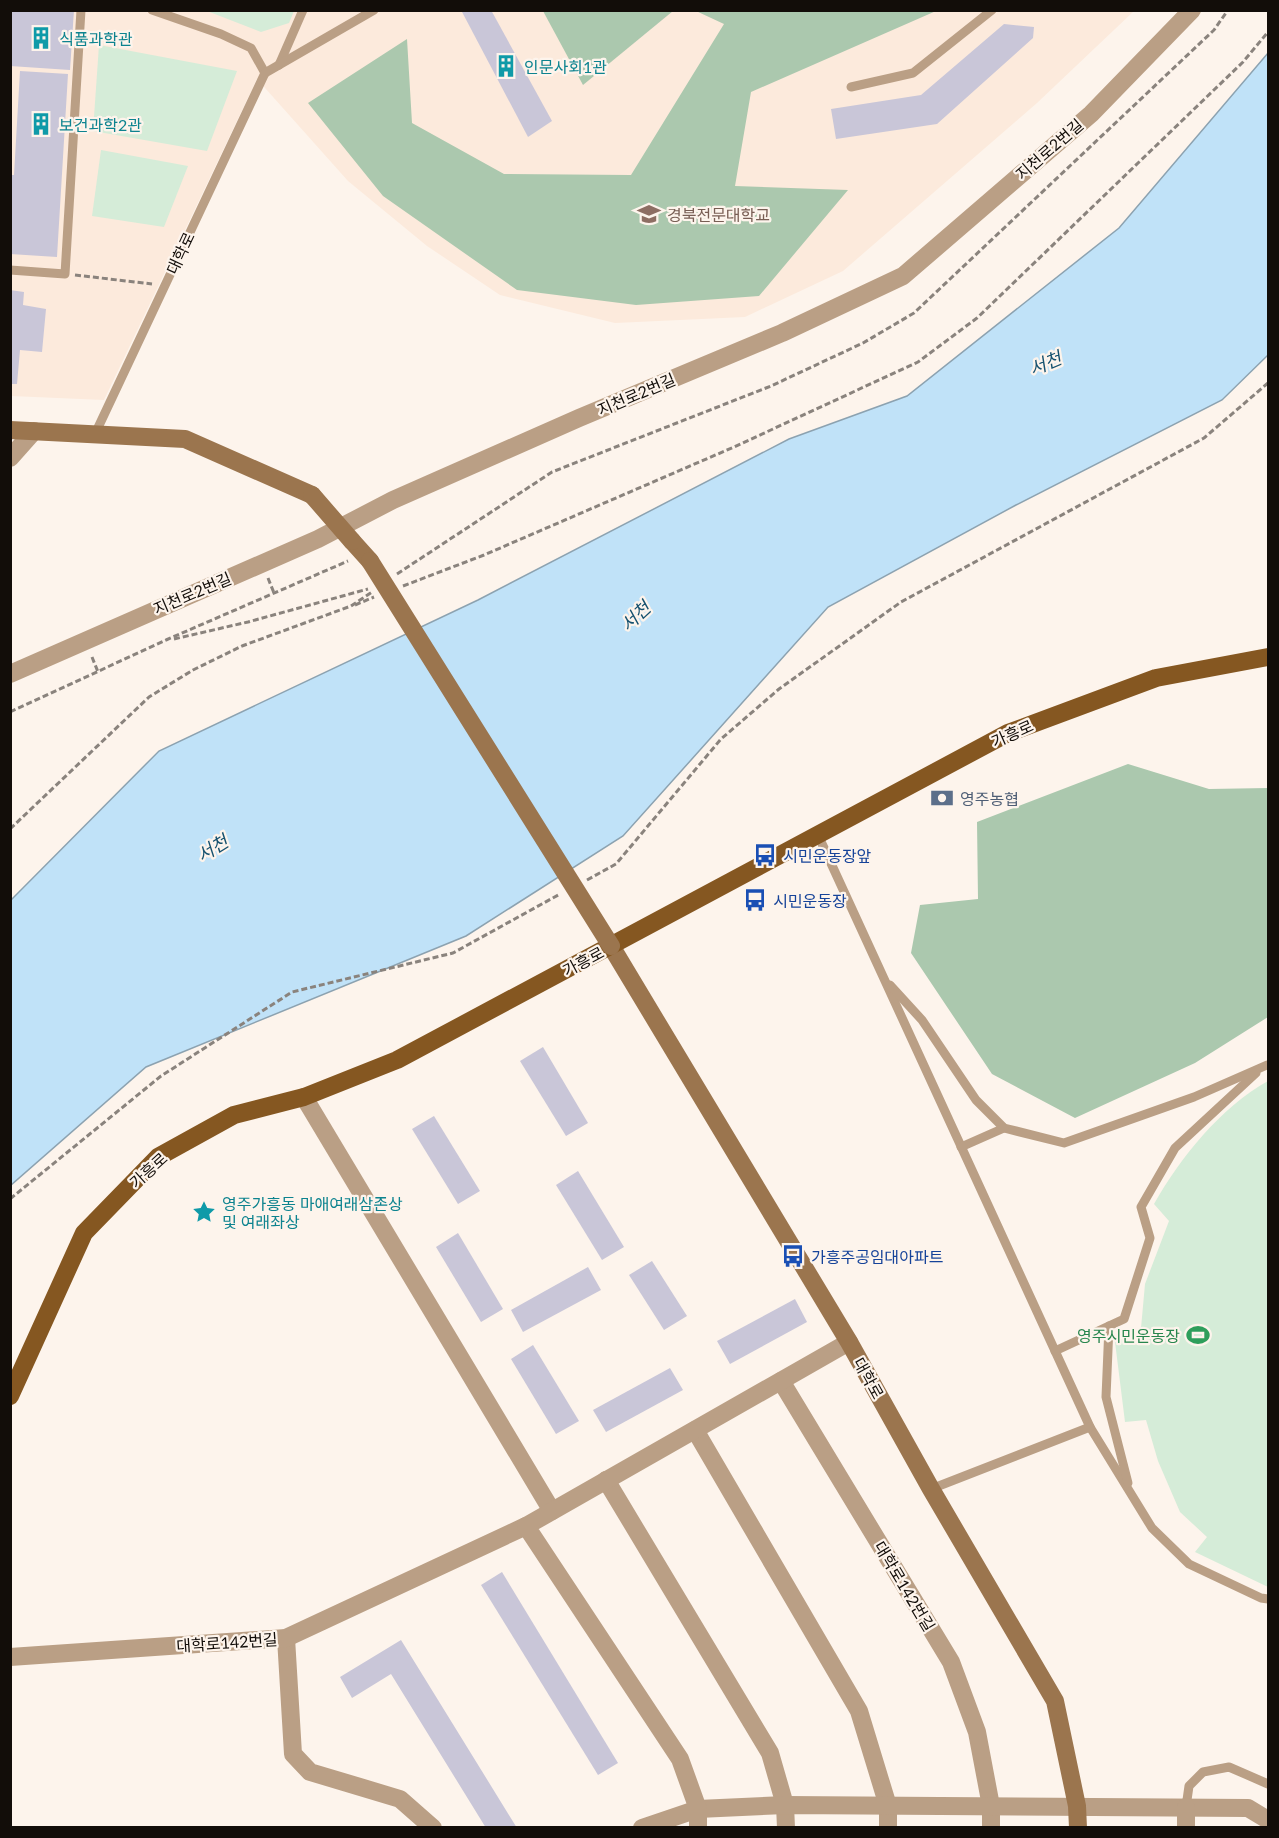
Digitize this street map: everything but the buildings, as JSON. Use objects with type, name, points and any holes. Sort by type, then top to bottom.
[{"type":"main road","points":[[10,430],[95,434]]},
{"type":"main road","name":"대학로","points":[[95,434],[184,439],[312,495],[362,552],[611,946],[849,1342],[931,1489],[1056,1701],[1077,1806],[1078,1827]]},
{"type":"main road","name":"가흥로","points":[[10,1396],[84,1233],[158,1157],[234,1115],[304,1097],[397,1060],[1008,732],[1156,678],[1269,657]]},
{"type":"street","name":"지천로2번길","points":[[10,674],[318,539],[393,500],[579,418],[782,333],[903,276],[1091,114],[1192,10]]},
{"type":"street","points":[[10,458],[34,431]]},
{"type":"street","points":[[304,1097],[552,1511]]},
{"type":"street","name":"대학로142번길","points":[[10,1657],[286,1638],[526,1526],[849,1342]]},
{"type":"street","name":"대학로142번길","points":[[781,1381],[951,1662],[976,1732],[991,1806],[991,1827]]},
{"type":"street","points":[[695,1430],[859,1711],[888,1806],[888,1827]]},
{"type":"street","points":[[606,1480],[770,1753],[785,1805],[786,1827]]},
{"type":"street","points":[[526,1526],[680,1759],[698,1818]]},
{"type":"street","points":[[286,1638],[293,1754],[310,1772],[399,1798],[433,1827]]},
{"type":"street","points":[[642,1827],[785,1805],[1248,1808],[1269,1820]]},
{"type":"street","points":[[1186,1807],[1186,1827]]},
{"type":"lane","points":[[10,270],[64,274],[81,10]]},
{"type":"lane","points":[[152,10],[221,34],[251,48],[265,73],[374,10]]},
{"type":"lane","points":[[279,65],[303,10]]},
{"type":"lane","points":[[851,87],[913,73],[992,10]]},
{"type":"lane","name":"대학로","points":[[95,434],[265,73]]},
{"type":"lane","points":[[818,835],[1090,1427],[1152,1528],[1189,1564],[1261,1598],[1269,1599]]},
{"type":"lane","points":[[883,978],[922,1020],[976,1100],[1004,1128],[1065,1143],[1194,1097],[1268,1065]]},
{"type":"lane","points":[[1055,1351],[1125,1319],[1150,1238],[1141,1207],[1175,1148],[1245,1082],[1268,1065]]},
{"type":"lane","points":[[961,1147],[1004,1128]]},
{"type":"lane","points":[[1109,1326],[1106,1397],[1130,1492]]},
{"type":"lane","points":[[931,1489],[1090,1427]]},
{"type":"lane","points":[[1186,1807],[1189,1786],[1203,1772],[1229,1767],[1269,1784]]},
{"type":"path","points":[[396,575],[552,472],[771,386],[863,343],[914,313],[1214,30],[1228,10]]},
{"type":"path","points":[[395,589],[484,555],[723,452],[918,362],[977,318],[1243,62],[1269,32]]},
{"type":"path","points":[[64,274],[165,286]]},
{"type":"path","points":[[585,880],[616,864],[721,739],[779,688],[901,602],[1204,438],[1269,382]]},
{"type":"path","points":[[10,712],[362,552]]},
{"type":"path","points":[[166,640],[248,622],[380,586],[351,606]]},
{"type":"path","points":[[10,830],[149,697],[193,670],[242,646],[384,593]]},
{"type":"path","points":[[10,1199],[161,1076],[292,992],[453,953],[565,892]]},
{"type":"shaded area","name":"경북전문대학교","points":[[11,11],[1134,11],[1037,103],[843,271],[745,317],[615,323],[500,295],[427,246],[348,181],[257,79],[104,400],[11,396]]},
{"type":"green space","points":[[207,11],[294,11],[289,23],[261,32]]},
{"type":"green space","points":[[543,11],[673,11],[583,85]]},
{"type":"green space","points":[[696,11],[936,11],[751,92],[735,186],[848,190],[759,296],[636,305],[517,290],[383,196],[308,103],[407,39],[412,123],[504,174],[631,175],[724,24]]},
{"type":"green space","points":[[99,45],[237,71],[207,151],[93,131]]},
{"type":"green space","points":[[101,150],[188,166],[164,227],[92,216]]},
{"type":"green space","points":[[1128,764],[1209,789],[1268,788],[1268,1017],[1195,1063],[1075,1118],[992,1074],[911,953],[920,905],[978,899],[977,822]]},
{"type":"green space","name":"영주시민운동장","points":[[1268,1081],[1268,1587],[1195,1552],[1207,1537],[1180,1512],[1158,1461],[1146,1420],[1125,1422],[1115,1342],[1141,1328],[1145,1284],[1169,1221],[1154,1204],[1176,1169],[1203,1135],[1234,1105]]},
{"type":"water","name":"서천","points":[[1268,53],[1268,355],[1222,400],[1016,505],[828,607],[623,836],[466,936],[146,1067],[11,1185],[11,900],[159,751],[478,600],[789,439],[907,396],[1119,228]]},
{"type":"place","name":"식품과학관","points":[[41,38]]},
{"type":"place","name":"인문사회1관","points":[[506,66]]},
{"type":"place","name":"보건과학2관","points":[[41,124]]},
{"type":"place","name":"경북전문대학교","points":[[649,214]]},
{"type":"place","name":"영주농협","points":[[942,798]]},
{"type":"place","name":"시민운동장앞","points":[[765,855]]},
{"type":"place","name":"시민운동장","points":[[755,900]]},
{"type":"place","name":"영주가흥동 마애여래삼존상 및 여래좌상","points":[[204,1212]]},
{"type":"place","name":"가흥주공임대아파트","points":[[793,1256]]},
{"type":"place","name":"영주시민운동장","points":[[1198,1335]]}]
